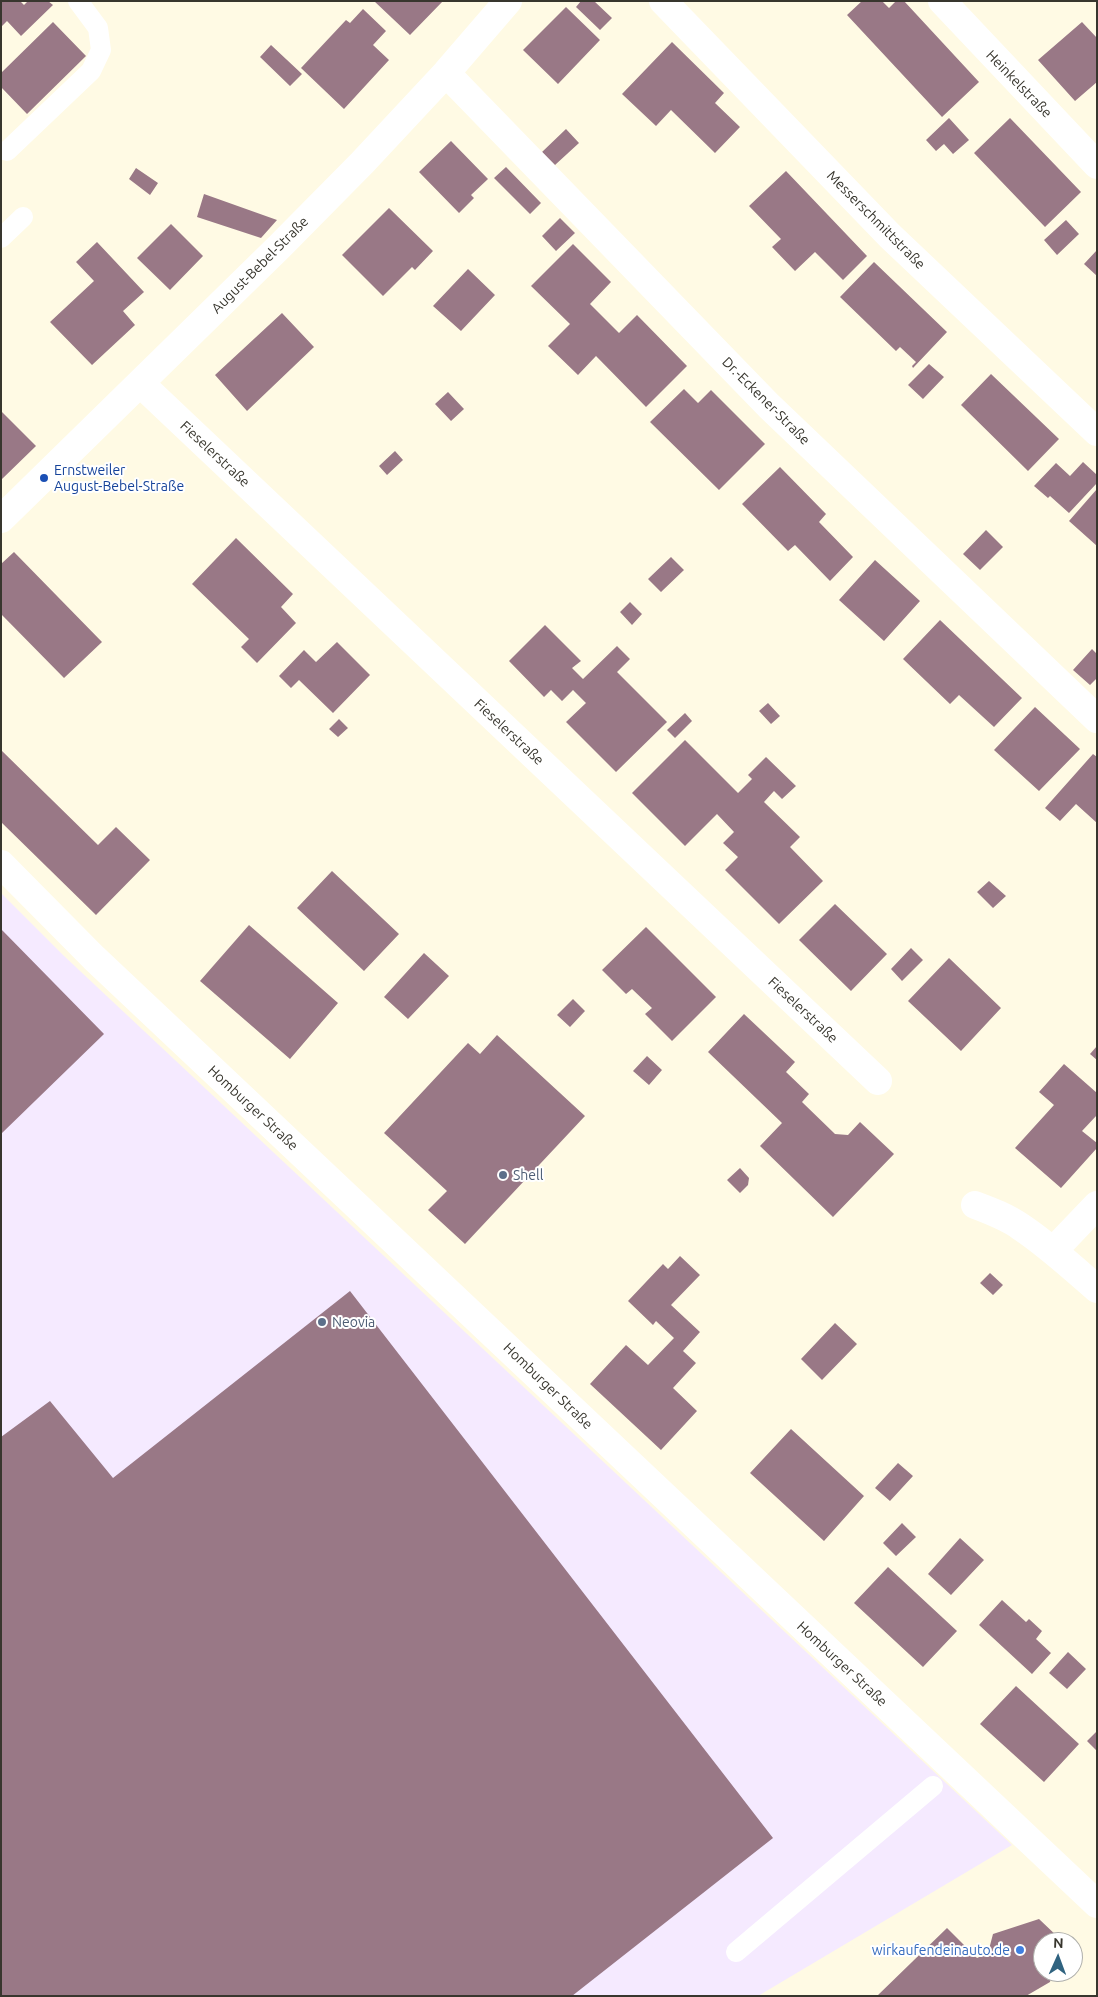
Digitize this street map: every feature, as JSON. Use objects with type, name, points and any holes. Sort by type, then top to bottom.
[{"type":"street","name":"August-Bebel-Straße","points":[[1,519],[280,246],[362,163],[446,73],[508,1]]},
{"type":"street","name":"Messerschmittstraße","points":[[663,1],[890,236],[1097,432]]},
{"type":"street","name":"Heinkelstraße","points":[[942,1],[1097,165]]},
{"type":"street","name":"Dr.-Eckener-Straße","points":[[446,73],[769,406],[1097,719]]},
{"type":"street","name":"Fieselerstraße","points":[[140,383],[878,1081]]},
{"type":"street","name":"Homburger Straße","points":[[1,864],[94,958],[1097,1904]]},
{"type":"street","points":[[975,1205],[1021,1226],[1054,1251],[1097,1289]]},
{"type":"street","points":[[1054,1251],[1097,1205]]},
{"type":"lane","points":[[8,151],[91,71],[101,50],[98,28],[78,1]]},
{"type":"lane","points":[[1,238],[23,217]]},
{"type":"lane","points":[[736,1952],[933,1786]]},
{"type":"shaded area","points":[[1,893],[63,955],[1012,1845],[758,1996],[1,1996]]},
{"type":"building","points":[[1,1],[20,1],[24,5],[28,1],[48,1],[53,5],[21,36],[7,21],[1,27]]},
{"type":"building","points":[[374,1],[443,1],[410,35]]},
{"type":"building","points":[[581,1],[594,1],[612,18],[600,30],[576,7]]},
{"type":"building","points":[[862,1],[882,1],[889,8],[896,1],[904,1],[979,82],[942,117],[847,15]]},
{"type":"building","points":[[566,7],[600,40],[558,84],[523,50]]},
{"type":"building","points":[[363,9],[386,31],[373,45],[389,60],[344,109],[301,68],[346,20],[350,23]]},
{"type":"building","points":[[53,22],[86,56],[27,114],[1,87],[1,73]]},
{"type":"building","points":[[1082,22],[1097,38],[1097,82],[1075,101],[1038,60]]},
{"type":"building","points":[[672,42],[724,93],[715,103],[740,127],[715,153],[671,110],[656,126],[622,94]]},
{"type":"building","points":[[271,45],[302,74],[290,86],[260,57]]},
{"type":"building","points":[[949,118],[969,140],[953,154],[944,144],[936,151],[926,140]]},
{"type":"building","points":[[1010,118],[1081,192],[1045,227],[974,153]]},
{"type":"building","points":[[566,129],[579,143],[555,165],[542,152]]},
{"type":"building","points":[[451,141],[488,179],[471,195],[474,198],[459,213],[419,172]]},
{"type":"building","points":[[506,167],[541,203],[530,214],[494,178]]},
{"type":"building","points":[[136,168],[158,183],[150,195],[129,179]]},
{"type":"building","points":[[786,171],[867,256],[843,280],[815,252],[795,271],[772,247],[781,239],[749,206]]},
{"type":"building","points":[[204,194],[277,220],[261,238],[197,217]]},
{"type":"building","points":[[389,208],[433,251],[415,270],[412,267],[383,296],[342,255]]},
{"type":"building","points":[[560,218],[575,233],[556,251],[542,236]]},
{"type":"building","points":[[1066,220],[1079,234],[1057,255],[1044,240]]},
{"type":"building","points":[[171,224],[203,256],[170,290],[137,258]]},
{"type":"building","points":[[97,242],[144,292],[123,311],[135,325],[92,365],[50,322],[94,281],[76,262]]},
{"type":"building","points":[[573,244],[611,282],[590,304],[619,333],[637,315],[687,366],[646,407],[596,356],[578,375],[548,346],[570,324],[531,286]]},
{"type":"building","points":[[1097,250],[1097,276],[1084,264]]},
{"type":"building","points":[[874,262],[947,332],[913,368],[912,366],[916,362],[900,347],[896,351],[840,297]]},
{"type":"building","points":[[468,269],[495,295],[461,331],[433,306]]},
{"type":"building","points":[[282,313],[314,347],[247,411],[215,375]]},
{"type":"building","points":[[929,364],[944,377],[923,399],[908,385]]},
{"type":"building","points":[[991,374],[1059,439],[1028,471],[961,405]]},
{"type":"building","points":[[684,389],[698,403],[711,390],[765,444],[719,490],[650,422]]},
{"type":"building","points":[[448,392],[464,409],[451,421],[435,404]]},
{"type":"building","points":[[1,411],[36,446],[1,480]]},
{"type":"building","points":[[395,451],[403,460],[387,475],[379,466]]},
{"type":"building","points":[[1083,462],[1097,475],[1097,483],[1069,513],[1050,496],[1048,498],[1034,486],[1056,463],[1070,476]]},
{"type":"building","points":[[780,467],[826,514],[819,522],[853,557],[830,581],[795,545],[788,551],[742,504]]},
{"type":"building","points":[[1097,489],[1097,546],[1069,521]]},
{"type":"building","points":[[986,530],[1003,547],[980,570],[963,554]]},
{"type":"building","points":[[236,538],[293,594],[281,607],[296,623],[257,663],[241,647],[249,639],[192,584]]},
{"type":"building","points":[[14,552],[102,642],[64,678],[1,614],[1,564]]},
{"type":"building","points":[[671,557],[684,570],[661,592],[648,579]]},
{"type":"building","points":[[875,560],[920,601],[884,641],[839,600]]},
{"type":"building","points":[[630,602],[642,614],[632,625],[620,612]]},
{"type":"building","points":[[940,620],[1022,698],[994,727],[959,695],[950,704],[903,659]]},
{"type":"building","points":[[545,625],[581,661],[572,668],[583,679],[617,646],[630,659],[617,672],[667,722],[616,772],[566,722],[586,703],[573,690],[562,701],[551,690],[544,697],[509,661]]},
{"type":"building","points":[[337,642],[370,675],[333,713],[299,680],[291,688],[279,676],[304,650],[316,662]]},
{"type":"building","points":[[1092,649],[1097,654],[1097,678],[1090,685],[1073,670]]},
{"type":"building","points":[[768,703],[780,716],[771,724],[759,711]]},
{"type":"building","points":[[1035,707],[1080,749],[1039,791],[994,750]]},
{"type":"building","points":[[685,713],[692,721],[675,738],[667,730]]},
{"type":"building","points":[[339,719],[348,728],[338,737],[329,729]]},
{"type":"building","points":[[685,740],[738,793],[752,779],[748,775],[766,757],[796,786],[782,799],[774,791],[764,802],[800,837],[790,847],[823,881],[779,924],[725,870],[738,857],[723,843],[734,832],[717,814],[685,846],[632,793]]},
{"type":"building","points":[[1,750],[98,845],[116,827],[150,860],[96,915],[1,822]]},
{"type":"building","points":[[1093,754],[1097,757],[1097,823],[1076,804],[1060,821],[1045,808]]},
{"type":"building","points":[[332,871],[399,934],[364,971],[297,908]]},
{"type":"building","points":[[989,881],[1006,896],[993,908],[977,892]]},
{"type":"building","points":[[835,904],[887,954],[851,991],[799,940]]},
{"type":"building","points":[[249,925],[338,1003],[290,1059],[200,981]]},
{"type":"building","points":[[646,927],[716,997],[672,1041],[645,1014],[652,1008],[632,989],[626,994],[602,970]]},
{"type":"building","points":[[1,929],[104,1034],[1,1134]]},
{"type":"building","points":[[911,948],[923,960],[902,981],[891,969]]},
{"type":"building","points":[[424,953],[449,976],[408,1019],[384,997]]},
{"type":"building","points":[[949,958],[1001,1008],[961,1051],[908,1001]]},
{"type":"building","points":[[573,999],[585,1011],[570,1027],[557,1015]]},
{"type":"building","points":[[744,1014],[795,1062],[786,1072],[809,1094],[802,1102],[835,1134],[848,1135],[860,1122],[894,1154],[833,1217],[760,1146],[782,1123],[708,1052]]},
{"type":"building","points":[[497,1035],[585,1116],[465,1244],[428,1210],[447,1191],[384,1133],[468,1043],[480,1054]]},
{"type":"building","points":[[1097,1046],[1097,1060],[1090,1054]]},
{"type":"building","points":[[647,1056],[662,1070],[649,1085],[633,1071]]},
{"type":"building","points":[[1064,1064],[1097,1093],[1097,1115],[1082,1131],[1097,1143],[1097,1148],[1061,1188],[1015,1148],[1054,1105],[1039,1092]]},
{"type":"building","points":[[740,1168],[749,1178],[748,1185],[740,1193],[727,1180]]},
{"type":"building","points":[[680,1256],[700,1275],[671,1305],[700,1332],[683,1351],[696,1363],[673,1388],[697,1411],[661,1450],[590,1384],[626,1345],[648,1365],[674,1338],[656,1321],[653,1325],[628,1301],[663,1264],[668,1269]]},
{"type":"building","points":[[990,1273],[1003,1285],[993,1295],[980,1283]]},
{"type":"building","points":[[350,1291],[773,1838],[572,1996],[1,1996],[1,1437],[50,1401],[113,1478]]},
{"type":"building","points":[[835,1323],[857,1344],[822,1380],[801,1359]]},
{"type":"building","points":[[791,1429],[864,1496],[824,1541],[750,1473]]},
{"type":"building","points":[[898,1463],[913,1476],[890,1501],[875,1488]]},
{"type":"building","points":[[902,1523],[916,1537],[896,1556],[883,1543]]},
{"type":"building","points":[[960,1538],[984,1560],[951,1595],[928,1574]]},
{"type":"building","points":[[888,1567],[957,1631],[923,1667],[854,1603]]},
{"type":"building","points":[[1002,1600],[1026,1622],[1029,1619],[1042,1631],[1036,1639],[1051,1653],[1032,1674],[979,1625]]},
{"type":"building","points":[[1068,1652],[1086,1669],[1067,1689],[1049,1673]]},
{"type":"building","points":[[1016,1686],[1079,1744],[1044,1782],[980,1724]]},
{"type":"building","points":[[1097,1731],[1097,1751],[1087,1741]]},
{"type":"building","points":[[1039,1919],[1053,1932],[1033,1932],[1033,1982],[1050,1982],[1026,1996],[877,1996],[947,1928],[977,1958],[988,1953],[993,1934]]},
{"type":"place","name":"Ernstweiler August-Bebel-Straße","points":[[44,478]]},
{"type":"place","name":"Shell","points":[[503,1175]]},
{"type":"place","name":"Neovia","points":[[322,1322]]},
{"type":"place","name":"wirkaufendeinauto.de","points":[[1020,1950]]}]
